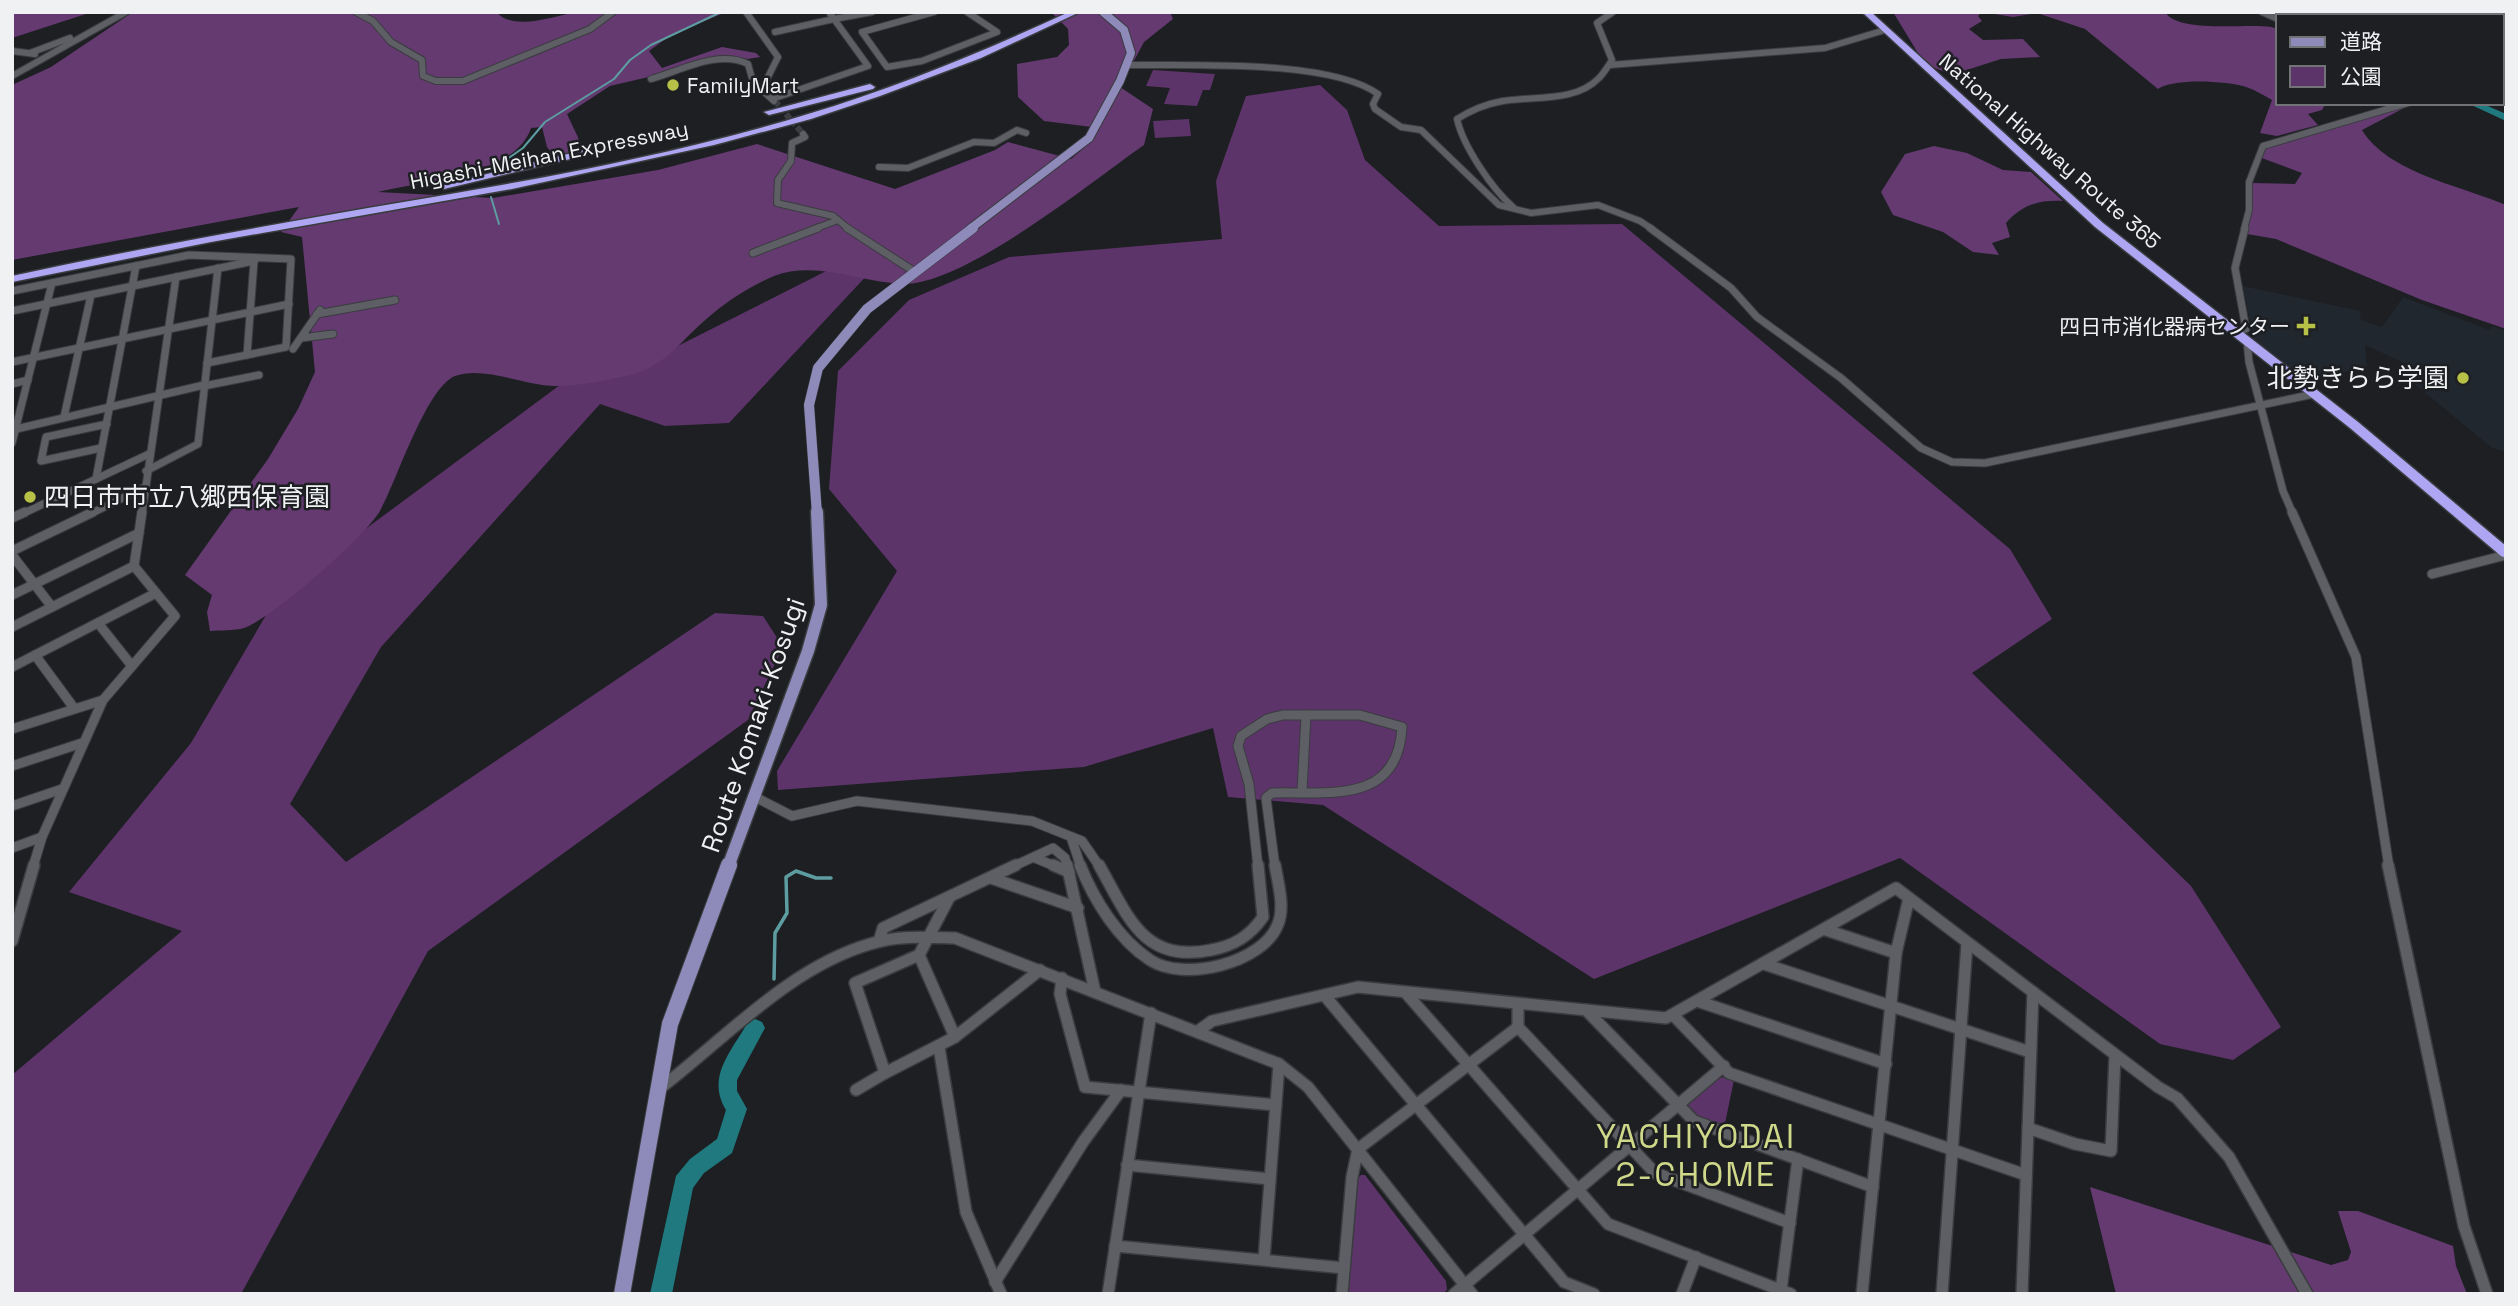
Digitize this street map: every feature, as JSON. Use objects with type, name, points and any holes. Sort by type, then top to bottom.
[{"type":"highway","name":"Higashi-Meihan Expressway","points":[[12,271],[577,165],[727,132],[841,100],[943,64],[1062,12]]},
{"type":"highway","name":"Higashi-Meihan Expressway","points":[[12,279],[187,243],[602,166],[724,139],[844,106],[977,57],[1078,12]]},
{"type":"highway","points":[[970,71],[1078,12]]},
{"type":"highway","name":"National Highway Route 365","points":[[1866,12],[2080,209],[2314,394],[2506,554]]},
{"type":"highway","points":[[769,113],[852,92],[943,64]]},
{"type":"highway","points":[[602,166],[811,125]]},
{"type":"highway","points":[[368,203],[519,171],[584,153]]},
{"type":"main road","points":[[1103,12],[1115,20],[1127,36],[1130,53],[1128,65]]},
{"type":"main road","name":"Route Komaki-Kosugi","points":[[622,1294],[670,1024],[808,651],[821,605],[809,405],[815,376],[827,355],[862,314],[1089,138],[1128,65]]},
{"type":"street","points":[[12,76],[126,12]]},
{"type":"street","points":[[356,12],[373,21],[391,42],[422,60],[423,76],[455,82],[590,29],[613,12]]},
{"type":"street","points":[[746,12],[777,54],[777,63],[766,81],[778,94]]},
{"type":"street","points":[[651,79],[716,60],[738,59],[748,64],[753,82],[773,100],[778,94],[813,86],[868,66],[829,12]]},
{"type":"street","points":[[775,32],[872,12]]},
{"type":"street","points":[[934,12],[862,32],[887,66],[919,62],[997,32],[967,12]]},
{"type":"street","points":[[1514,208],[1487,181],[1480,163],[1466,146],[1457,119],[1505,99],[1574,94],[1594,83],[1610,65],[1611,51],[1598,33],[1597,23],[1613,12]]},
{"type":"street","points":[[1610,65],[1825,48],[1885,30]]},
{"type":"street","points":[[30,53],[89,33]]},
{"type":"street","points":[[12,51],[47,56]]},
{"type":"street","points":[[1128,65],[1290,71],[1366,84],[1378,94],[1373,104],[1375,109],[1401,127],[1421,130],[1499,205],[1538,213],[1598,205],[1625,213],[1640,221],[1712,272],[1756,317],[1841,378],[1921,448],[1952,462],[1985,463],[2314,394]]},
{"type":"street","points":[[2236,332],[2246,329],[2235,268],[2249,210],[2251,176],[2263,146],[2401,105]]},
{"type":"street","points":[[879,167],[908,169],[974,142],[994,143],[1017,130],[1026,133]]},
{"type":"street","points":[[803,134],[805,137],[792,143],[792,158],[778,180],[776,201],[789,207],[822,212],[838,220],[915,272]]},
{"type":"street","points":[[753,253],[838,220]]},
{"type":"street","points":[[12,291],[189,255],[256,260],[291,259],[286,347],[207,363]]},
{"type":"street","points":[[12,311],[256,260]]},
{"type":"street","points":[[247,355],[256,260]]},
{"type":"street","points":[[96,479],[136,266]]},
{"type":"street","points":[[146,471],[198,444],[218,268]]},
{"type":"street","points":[[12,942],[42,837],[103,700],[175,616],[134,566],[176,278]]},
{"type":"street","points":[[12,443],[52,283]]},
{"type":"street","points":[[64,417],[91,295]]},
{"type":"street","points":[[293,349],[320,311],[395,300]]},
{"type":"street","points":[[12,362],[289,304]]},
{"type":"street","points":[[287,339],[333,334]]},
{"type":"street","points":[[2247,341],[2249,362],[2283,491],[2356,657],[2395,908],[2464,1226],[2487,1294]]},
{"type":"street","points":[[14,429],[259,375]]},
{"type":"street","points":[[12,384],[28,380]]},
{"type":"street","points":[[12,406],[23,402]]},
{"type":"street","points":[[101,448],[41,461],[46,437],[107,424]]},
{"type":"street","points":[[12,518],[149,454]]},
{"type":"street","points":[[52,607],[12,553],[145,488]]},
{"type":"street","points":[[12,595],[139,533]]},
{"type":"street","points":[[2432,574],[2506,554]]},
{"type":"street","points":[[12,627],[134,566]]},
{"type":"street","points":[[12,667],[156,593]]},
{"type":"street","points":[[98,623],[132,666]]},
{"type":"street","points":[[35,655],[75,708]]},
{"type":"street","points":[[12,729],[103,700]]},
{"type":"street","points":[[755,797],[792,816],[843,802],[857,802],[1032,821],[1082,841],[1091,850],[1129,917],[1143,934],[1160,948],[1187,955],[1215,951],[1242,939],[1258,925],[1264,907],[1254,847],[1250,784],[1238,742],[1242,734],[1267,719],[1283,715],[1360,715],[1401,724],[1402,736],[1389,769],[1372,788],[1352,793],[1302,790],[1272,793],[1266,798],[1268,830],[1281,907],[1278,925],[1266,940],[1247,954],[1190,971],[1157,965],[1119,931],[1087,878],[1071,837]]},
{"type":"street","points":[[1302,790],[1306,715]]},
{"type":"street","points":[[12,766],[82,743]]},
{"type":"street","points":[[12,806],[62,789]]},
{"type":"street","points":[[12,848],[42,837]]},
{"type":"street","points":[[880,938],[883,928],[1053,848],[1060,851],[1069,872],[1095,992]]},
{"type":"street","points":[[1035,858],[1069,872]]},
{"type":"street","points":[[992,878],[1078,908]]},
{"type":"street","points":[[1198,1031],[1212,1021],[1358,987],[1665,1018],[1826,930],[1896,888],[2115,1055],[2177,1098],[2229,1157],[2307,1294]]},
{"type":"street","points":[[886,1073],[855,983],[919,955],[949,898]]},
{"type":"street","points":[[1862,1294],[1896,953],[1909,898]]},
{"type":"street","points":[[1826,930],[1896,953]]},
{"type":"street","points":[[659,1090],[789,984],[880,938],[929,933],[954,938],[1279,1064],[1308,1087],[1469,1289]]},
{"type":"street","points":[[1942,1294],[1967,943]]},
{"type":"street","points":[[919,955],[956,1037]]},
{"type":"street","points":[[1763,964],[2030,1052]]},
{"type":"street","points":[[856,1090],[956,1037],[1040,970]]},
{"type":"street","points":[[1062,978],[1060,994],[1085,1087],[1276,1105]]},
{"type":"street","points":[[1405,992],[1608,1224],[1786,1292],[1790,1223],[1798,1159]]},
{"type":"street","points":[[2022,1294],[2033,992]]},
{"type":"street","points":[[1325,996],[1564,1282],[1594,1294]]},
{"type":"street","points":[[1697,1001],[1886,1064]]},
{"type":"street","points":[[1518,1004],[1518,1027],[1655,1172],[1790,1223]]},
{"type":"street","points":[[1586,1010],[1694,1121],[1873,1187]]},
{"type":"street","points":[[1108,1294],[1151,1013]]},
{"type":"street","points":[[1673,1015],[1729,1073],[2026,1175]]},
{"type":"street","points":[[1342,1294],[1357,1149],[1518,1027]]},
{"type":"street","points":[[939,1047],[966,1212],[1001,1294]]},
{"type":"street","points":[[2028,1128],[2074,1144],[2111,1151],[2115,1055]]},
{"type":"street","points":[[1264,1259],[1279,1064]]},
{"type":"street","points":[[1454,1294],[1469,1289],[1525,1233],[1724,1066]]},
{"type":"street","points":[[995,1282],[1083,1142],[1121,1090]]},
{"type":"street","points":[[1127,1165],[1270,1180]]},
{"type":"street","points":[[1115,1246],[1344,1268]]},
{"type":"street","points":[[1682,1294],[1696,1257]]},
{"type":"shaded area","points":[[12,12],[92,12],[12,38]]},
{"type":"shaded area","points":[[133,12],[496,12],[504,18],[525,22],[580,12],[726,12],[671,35],[649,51],[662,68],[722,47],[756,53],[760,57],[748,59],[723,55],[697,60],[657,75],[610,86],[567,114],[583,148],[578,153],[553,155],[547,147],[542,127],[531,128],[522,144],[487,167],[441,180],[378,192],[493,198],[658,170],[757,144],[895,189],[995,150],[1008,142],[1071,159],[1093,140],[1100,128],[1044,121],[1018,97],[1017,64],[1057,57],[1069,45],[1068,29],[1051,12],[1170,12],[1173,19],[1144,42],[1120,87],[1153,109],[1144,145],[993,250],[930,280],[904,284],[823,271],[806,270],[774,276],[719,308],[662,360],[630,375],[557,386],[479,373],[455,376],[444,384],[433,398],[381,509],[358,537],[296,593],[257,621],[240,629],[210,631],[207,612],[212,595],[185,575],[268,459],[298,409],[315,372],[302,237],[281,232],[299,207],[12,260],[12,85],[51,67]]},
{"type":"shaded area","points":[[1893,12],[1982,12],[1978,16],[1982,21],[1969,29],[1983,40],[2023,39],[2040,57],[2001,59],[1951,75],[1924,63]]},
{"type":"shaded area","points":[[1982,12],[2165,12],[2173,19],[2198,25],[2271,27],[2276,28],[2276,105],[2325,105],[2322,110],[2308,114],[2318,125],[2277,136],[2260,133],[2272,100],[2253,90],[2214,82],[2176,83],[2158,89],[2085,29],[2037,13],[2013,17]]},
{"type":"shaded area","points":[[2403,105],[2406,107],[2362,130],[2374,145],[2407,168],[2506,205],[2506,329],[2422,300],[2276,239],[2247,234],[2252,183],[2295,184],[2302,173],[2259,157],[2267,147]]},
{"type":"shaded area","points":[[1934,146],[1967,153],[2003,170],[2031,172],[2063,201],[2046,201],[2019,211],[2006,223],[2010,237],[1992,243],[1999,255],[1973,252],[1943,232],[1893,215],[1881,192],[1905,154]]},
{"type":"shaded area","points":[[2243,286],[2360,311],[2361,320],[2382,327],[2403,297],[2490,330],[2492,326],[2506,331],[2506,452],[2492,448],[2411,381],[2428,374],[2365,345],[2367,367],[2306,380],[2254,341]]},
{"type":"shaded area","points":[[2090,1187],[2331,1265],[2348,1260],[2351,1252],[2338,1211],[2358,1211],[2453,1246],[2456,1266],[2467,1294],[2116,1294]]},
{"type":"green space","points":[[1153,70],[1215,74],[1210,90],[1203,90],[1197,106],[1164,104],[1170,88],[1146,86]]},
{"type":"green space","points":[[1320,85],[1347,110],[1365,160],[1439,226],[1622,224],[2010,549],[2052,619],[1972,673],[2191,886],[2281,1027],[2233,1060],[2160,1044],[1900,858],[1594,979],[1323,805],[1228,797],[1213,728],[1084,767],[778,790],[777,771],[897,571],[829,489],[838,371],[909,300],[1009,257],[1222,239],[1216,181],[1246,96]]},
{"type":"green space","points":[[1189,119],[1191,136],[1155,138],[1153,121]]},
{"type":"green space","points":[[842,263],[871,271],[729,423],[665,426],[600,404],[381,647],[290,804],[346,862],[715,613],[763,616],[783,647],[748,720],[428,951],[241,1294],[12,1294],[12,1075],[182,931],[69,892],[191,743],[279,593],[568,379],[660,355]]},
{"type":"green space","points":[[1727,1077],[1734,1080],[1724,1128],[1695,1118],[1687,1111],[1687,1104],[1717,1078]]},
{"type":"green space","points":[[1365,1175],[1446,1281],[1447,1290],[1442,1294],[1348,1294],[1358,1178]]},
{"type":"waterway","points":[[496,167],[523,148],[545,122],[614,79],[630,60],[651,45],[721,12]]},
{"type":"waterway","points":[[2285,12],[2288,14]]},
{"type":"waterway","points":[[2477,105],[2506,118]]},
{"type":"waterway","points":[[491,197],[499,224]]},
{"type":"waterway","points":[[774,979],[775,933],[787,913],[786,877],[796,871],[816,878],[831,878]]},
{"type":"waterway","points":[[661,1294],[683,1183],[697,1166],[725,1146],[737,1109],[727,1093],[727,1079],[755,1028]]},
{"type":"tunnel","points":[[775,101],[803,134]]},
{"type":"place","name":"FamilyMart","points":[[673,85]]},
{"type":"place","name":"四日市消化器病センター","points":[[2306,326]]},
{"type":"place","name":"北勢きらら学園","points":[[2463,378]]},
{"type":"place","name":"四日市市立八郷西保育園","points":[[30,497]]},
{"type":"district","name":"YACHIYODAI 2-CHOME","points":[[1696,1156]]}]
